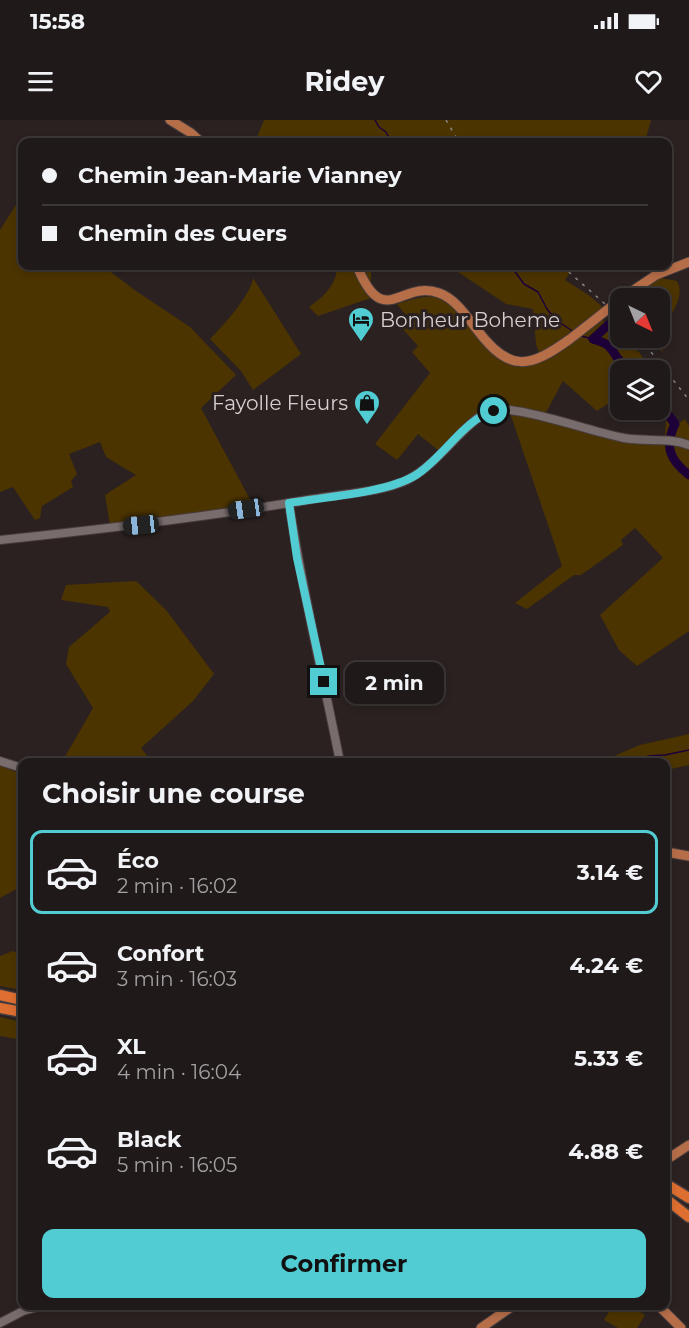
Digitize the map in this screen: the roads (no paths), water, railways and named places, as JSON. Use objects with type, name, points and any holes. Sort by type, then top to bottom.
[{"type":"highway","points":[[0,995],[18,999]]},
{"type":"highway","points":[[0,1008],[18,1011]]},
{"type":"highway","points":[[670,1186],[689,1198]]},
{"type":"highway","points":[[670,1200],[689,1212]]},
{"type":"highway","points":[[670,1201],[689,1217]]},
{"type":"main road","points":[[170,120],[196,138]]},
{"type":"main road","points":[[672,269],[689,262]]},
{"type":"main road","points":[[359,270],[369,290],[382,299],[391,300],[432,291],[454,301],[491,347],[512,360],[528,362],[542,358],[610,308]]},
{"type":"main road","points":[[637,288],[656,275],[669,270]]},
{"type":"main road","points":[[670,853],[689,856]]},
{"type":"main road","points":[[670,1158],[689,1145]]},
{"type":"main road","points":[[481,1328],[507,1310]]},
{"type":"main road","points":[[663,1310],[681,1328]]},
{"type":"street","points":[[0,540],[141,525],[289,503],[400,483],[427,468],[475,420],[494,411],[513,411],[623,437],[670,441],[689,446]]},
{"type":"street","points":[[289,503],[297,558],[339,758]]},
{"type":"street","points":[[0,761],[18,767]]},
{"type":"street","points":[[0,1323],[26,1310]]},
{"type":"waterway","points":[[375,120],[389,138]]},
{"type":"waterway","points":[[514,270],[524,284],[538,292],[556,320],[574,332]]},
{"type":"waterway","points":[[593,339],[608,325]]},
{"type":"waterway","points":[[581,336],[593,339]]},
{"type":"waterway","points":[[593,339],[609,346],[619,360]]},
{"type":"waterway","points":[[670,417],[675,424],[670,440],[671,452],[677,464],[689,475]]},
{"type":"waterway","points":[[642,758],[689,750]]},
{"type":"railway","points":[[446,120],[457,138]]},
{"type":"railway","points":[[567,270],[610,308]]},
{"type":"railway","points":[[648,348],[689,400]]},
{"type":"place","name":"Bonheur Boheme","points":[[361,343]]},
{"type":"place","name":"Fayolle Fleurs","points":[[367,426]]}]
